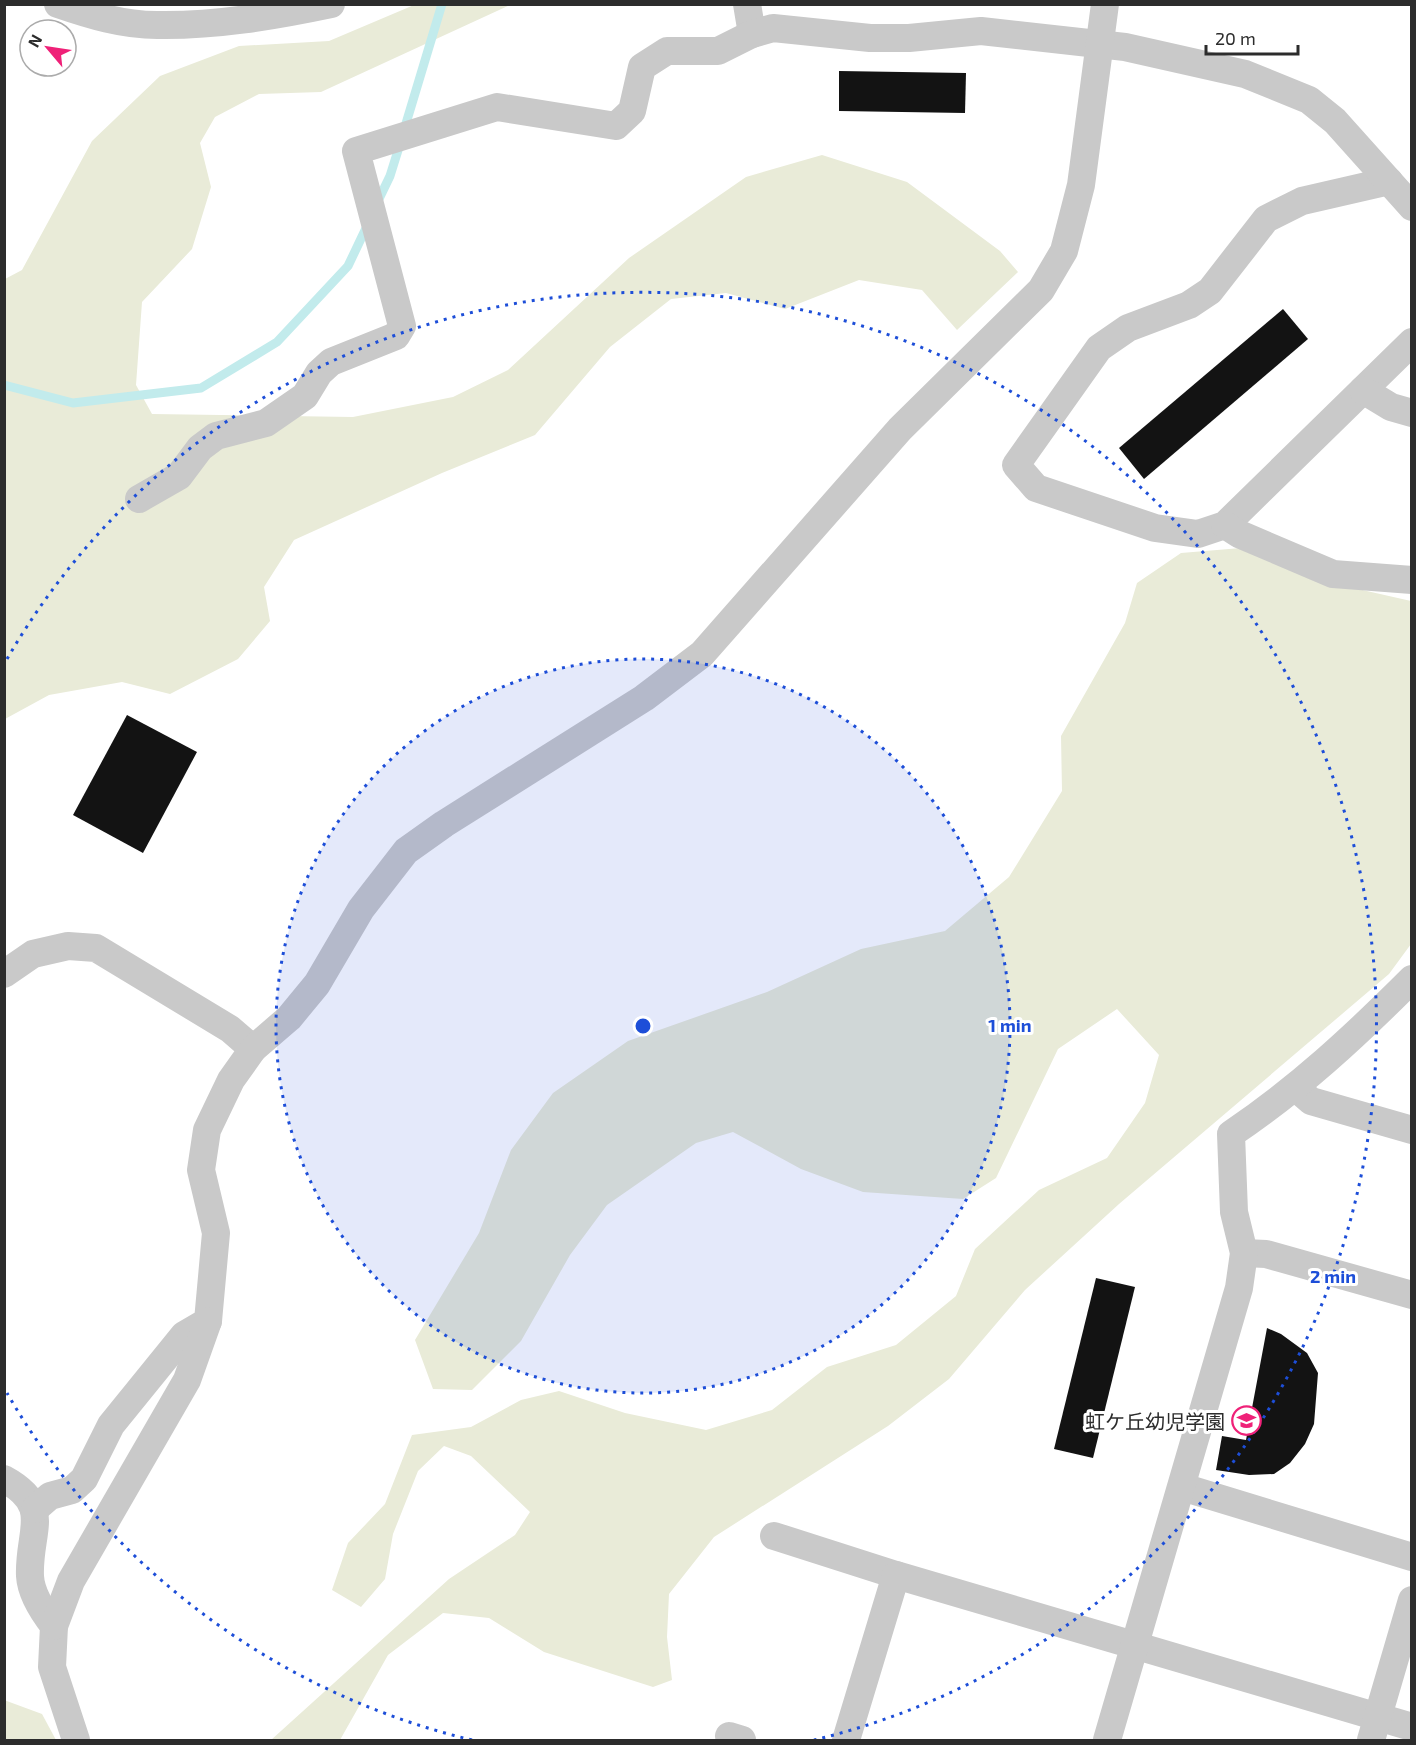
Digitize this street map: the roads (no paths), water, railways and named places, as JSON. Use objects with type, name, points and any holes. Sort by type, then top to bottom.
[{"type":"street","points":[[58,4],[99,18],[156,25],[271,16],[331,4]]},
{"type":"street","points":[[747,4],[752,34]]},
{"type":"street","points":[[76,1740],[52,1667],[54,1626],[70,1581],[187,1380],[208,1321],[216,1233],[201,1170],[207,1130],[231,1080],[253,1049],[289,1018],[317,984],[361,909],[406,851],[444,824],[644,698],[702,654],[900,429],[1041,290],[1064,251],[1081,185],[1105,4]]},
{"type":"street","points":[[139,499],[179,476],[200,448],[216,436],[266,423],[305,396],[319,373],[332,362],[396,336],[402,326],[356,151],[498,108],[616,126],[632,111],[642,67],[667,51],[718,51],[752,34],[773,28],[870,38],[909,38],[981,31],[1125,47],[1245,74],[1309,100],[1335,120],[1412,207]]},
{"type":"street","points":[[1389,181],[1302,201],[1266,219],[1210,291],[1190,305],[1128,328],[1099,348],[1016,465],[1036,488],[1155,528],[1198,534],[1225,525],[1412,342]]},
{"type":"street","points":[[1364,390],[1391,407],[1412,413]]},
{"type":"street","points":[[1225,525],[1239,534],[1333,574],[1412,580]]},
{"type":"street","points":[[4,974],[33,954],[68,946],[96,948],[230,1029],[253,1049]]},
{"type":"street","points":[[1107,1740],[1239,1288],[1244,1253],[1234,1212],[1231,1134],[1296,1088],[1363,1028],[1412,979]]},
{"type":"street","points":[[1296,1088],[1311,1101],[1412,1130]]},
{"type":"street","points":[[1244,1253],[1266,1254],[1412,1295]]},
{"type":"street","points":[[35,1509],[50,1496],[72,1490],[84,1479],[111,1425],[184,1335],[208,1321]]},
{"type":"street","points":[[4,1479],[29,1496],[35,1509],[30,1578],[41,1609],[54,1626]]},
{"type":"street","points":[[1182,1487],[1412,1557]]},
{"type":"street","points":[[774,1536],[896,1575],[1136,1644],[1374,1729],[1412,1727]]},
{"type":"street","points":[[846,1740],[896,1575]]},
{"type":"street","points":[[1374,1729],[1412,1600]]},
{"type":"waterway","points":[[404,130],[442,4]]},
{"type":"waterway","points":[[377,203],[390,176],[400,144]]},
{"type":"waterway","points":[[4,385],[73,403],[201,388],[277,342],[348,266],[368,224]]},
{"type":"place","name":"虹ケ丘幼児学園","points":[[1246,1421]]}]
